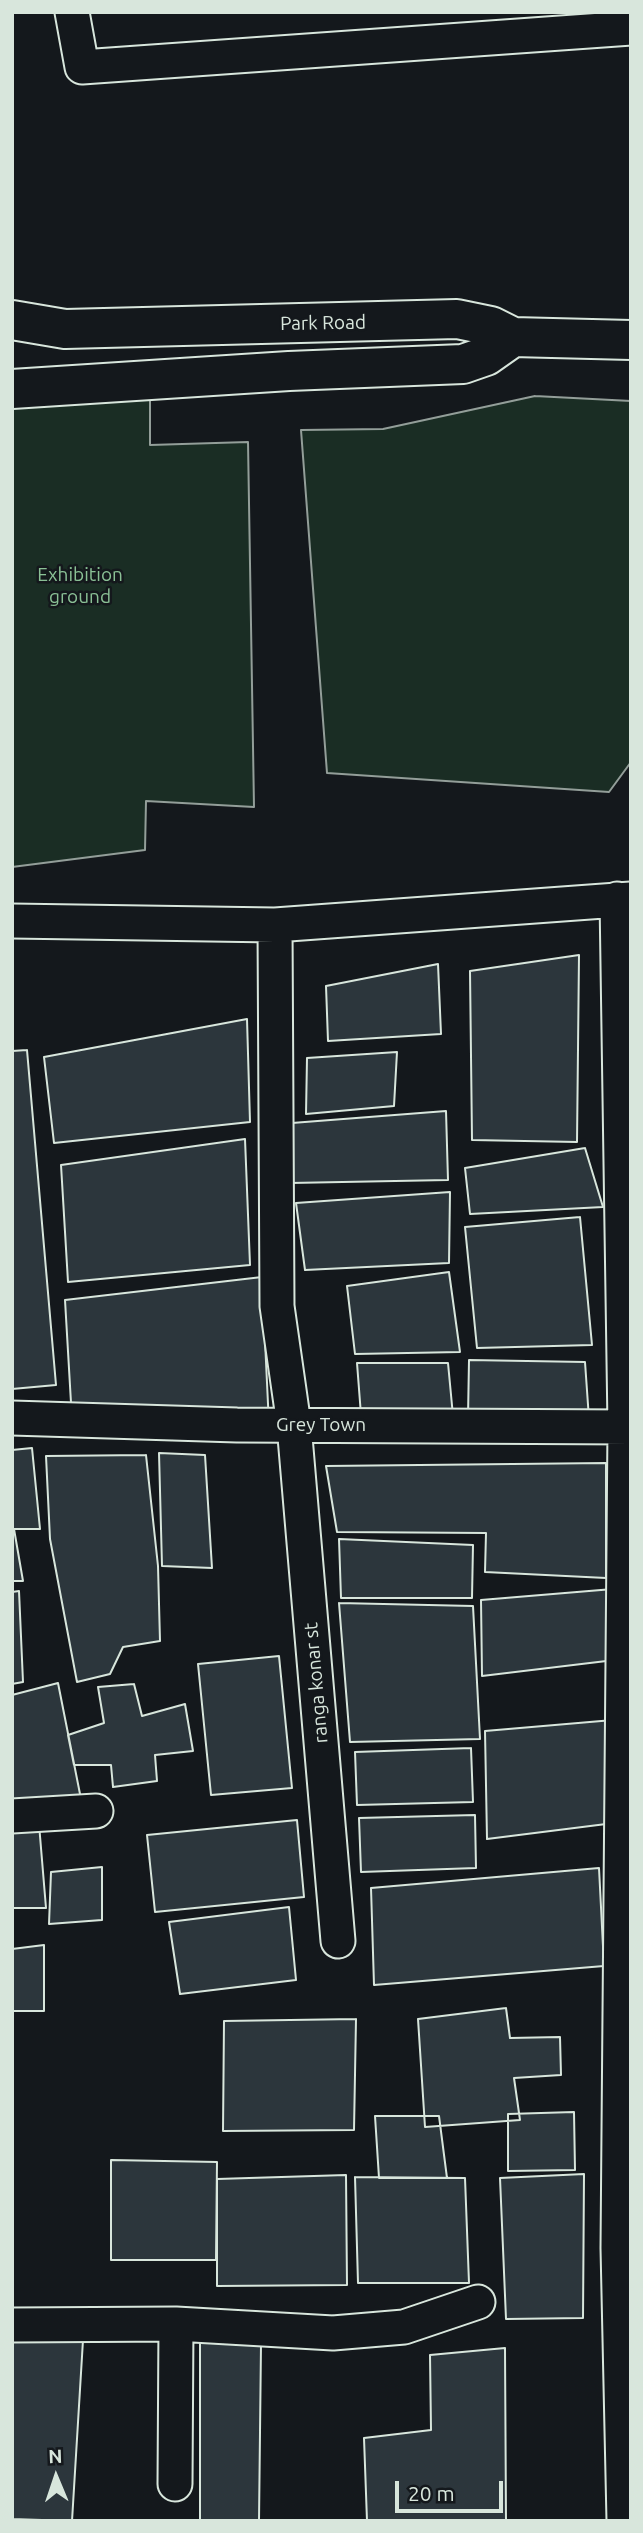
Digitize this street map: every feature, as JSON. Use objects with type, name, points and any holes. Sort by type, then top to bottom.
[{"type":"main road","name":"Park Road","points":[[12,320],[65,329],[457,319],[491,326],[513,337],[631,340]]},
{"type":"main road","points":[[12,389],[289,371],[463,364],[486,356],[513,337]]},
{"type":"street","points":[[72,12],[82,67],[631,27]]},
{"type":"street","points":[[12,920],[275,925],[624,899],[628,1427],[618,2248],[624,2521]]},
{"type":"street","name":"ranga konar st","points":[[275,925],[277,1306],[295,1425],[338,1941]]},
{"type":"street","name":"Grey Town","points":[[12,1418],[295,1425],[628,1427]]},
{"type":"street","points":[[12,1816],[96,1811]]},
{"type":"street","points":[[12,2325],[176,2324],[333,2333],[404,2327],[478,2302]]},
{"type":"street","points":[[174,2484],[176,2324]]},
{"type":"green space","name":"Exhibition ground","points":[[150,393],[150,445],[248,442],[254,807],[146,801],[145,850],[12,867],[12,400]]},
{"type":"green space","points":[[535,396],[631,401],[631,762],[609,792],[327,773],[301,430],[383,429]]},
{"type":"building","points":[[579,955],[577,1142],[472,1140],[470,971]]},
{"type":"building","points":[[438,964],[441,1034],[328,1041],[326,986]]},
{"type":"building","points":[[247,1019],[250,1122],[54,1143],[44,1057]]},
{"type":"building","points":[[27,1050],[56,1385],[12,1389],[12,1051]]},
{"type":"building","points":[[397,1052],[394,1106],[306,1114],[307,1058]]},
{"type":"building","points":[[446,1111],[448,1180],[290,1183],[292,1123]]},
{"type":"building","points":[[245,1139],[250,1265],[68,1282],[61,1165]]},
{"type":"building","points":[[585,1148],[603,1207],[470,1214],[465,1168]]},
{"type":"building","points":[[450,1192],[449,1263],[305,1270],[296,1203]]},
{"type":"building","points":[[580,1217],[592,1345],[477,1348],[465,1227]]},
{"type":"building","points":[[449,1272],[460,1352],[355,1354],[347,1286]]},
{"type":"building","points":[[262,1277],[269,1425],[72,1420],[65,1300]]},
{"type":"building","points":[[469,1360],[585,1362],[589,1419],[468,1417]]},
{"type":"building","points":[[357,1363],[448,1363],[453,1416],[361,1415]]},
{"type":"building","points":[[32,1448],[40,1529],[14,1529],[23,1581],[12,1581],[12,1450]]},
{"type":"building","points":[[159,1453],[205,1455],[212,1568],[162,1566]]},
{"type":"building","points":[[146,1455],[158,1566],[160,1641],[123,1647],[110,1674],[77,1682],[50,1539],[46,1456]]},
{"type":"building","points":[[606,1463],[606,1578],[485,1572],[486,1533],[337,1532],[326,1466]]},
{"type":"building","points":[[339,1539],[473,1545],[472,1598],[341,1598]]},
{"type":"building","points":[[613,1589],[623,1659],[482,1676],[481,1600]]},
{"type":"building","points":[[19,1591],[23,1682],[12,1684],[12,1592]]},
{"type":"building","points":[[339,1603],[473,1606],[480,1739],[350,1742]]},
{"type":"building","points":[[279,1656],[292,1788],[211,1795],[198,1664]]},
{"type":"building","points":[[58,1683],[81,1799],[12,1806],[12,1695]]},
{"type":"building","points":[[134,1684],[142,1716],[185,1704],[193,1751],[155,1755],[157,1781],[113,1787],[111,1765],[74,1765],[68,1735],[104,1723],[98,1687]]},
{"type":"building","points":[[613,1720],[622,1822],[487,1839],[485,1731]]},
{"type":"building","points":[[471,1748],[473,1802],[357,1805],[355,1752]]},
{"type":"building","points":[[475,1815],[476,1868],[361,1872],[359,1818]]},
{"type":"building","points":[[297,1820],[304,1897],[155,1912],[147,1835]]},
{"type":"building","points":[[39,1824],[46,1908],[12,1908],[12,1828]]},
{"type":"building","points":[[102,1867],[102,1920],[49,1924],[51,1872]]},
{"type":"building","points":[[599,1868],[604,1966],[374,1985],[371,1888]]},
{"type":"building","points":[[289,1907],[296,1980],[180,1994],[169,1922]]},
{"type":"building","points":[[44,1945],[44,2011],[12,2011],[12,1949]]},
{"type":"building","points":[[506,2008],[510,2038],[560,2037],[561,2075],[514,2078],[520,2120],[425,2127],[418,2019]]},
{"type":"building","points":[[356,2019],[354,2130],[223,2131],[224,2021]]},
{"type":"building","points":[[574,2112],[575,2170],[508,2171],[508,2114]]},
{"type":"building","points":[[375,2116],[439,2116],[447,2178],[379,2178]]},
{"type":"building","points":[[111,2160],[217,2162],[216,2260],[111,2260]]},
{"type":"building","points":[[584,2174],[583,2318],[506,2319],[500,2178]]},
{"type":"building","points":[[346,2175],[347,2285],[217,2286],[217,2179]]},
{"type":"building","points":[[355,2177],[465,2178],[469,2283],[358,2283]]},
{"type":"building","points":[[200,2339],[261,2344],[259,2521],[200,2521]]},
{"type":"building","points":[[12,2340],[83,2340],[72,2521],[12,2519]]},
{"type":"building","points":[[505,2348],[506,2521],[367,2521],[364,2438],[431,2430],[430,2355]]}]
